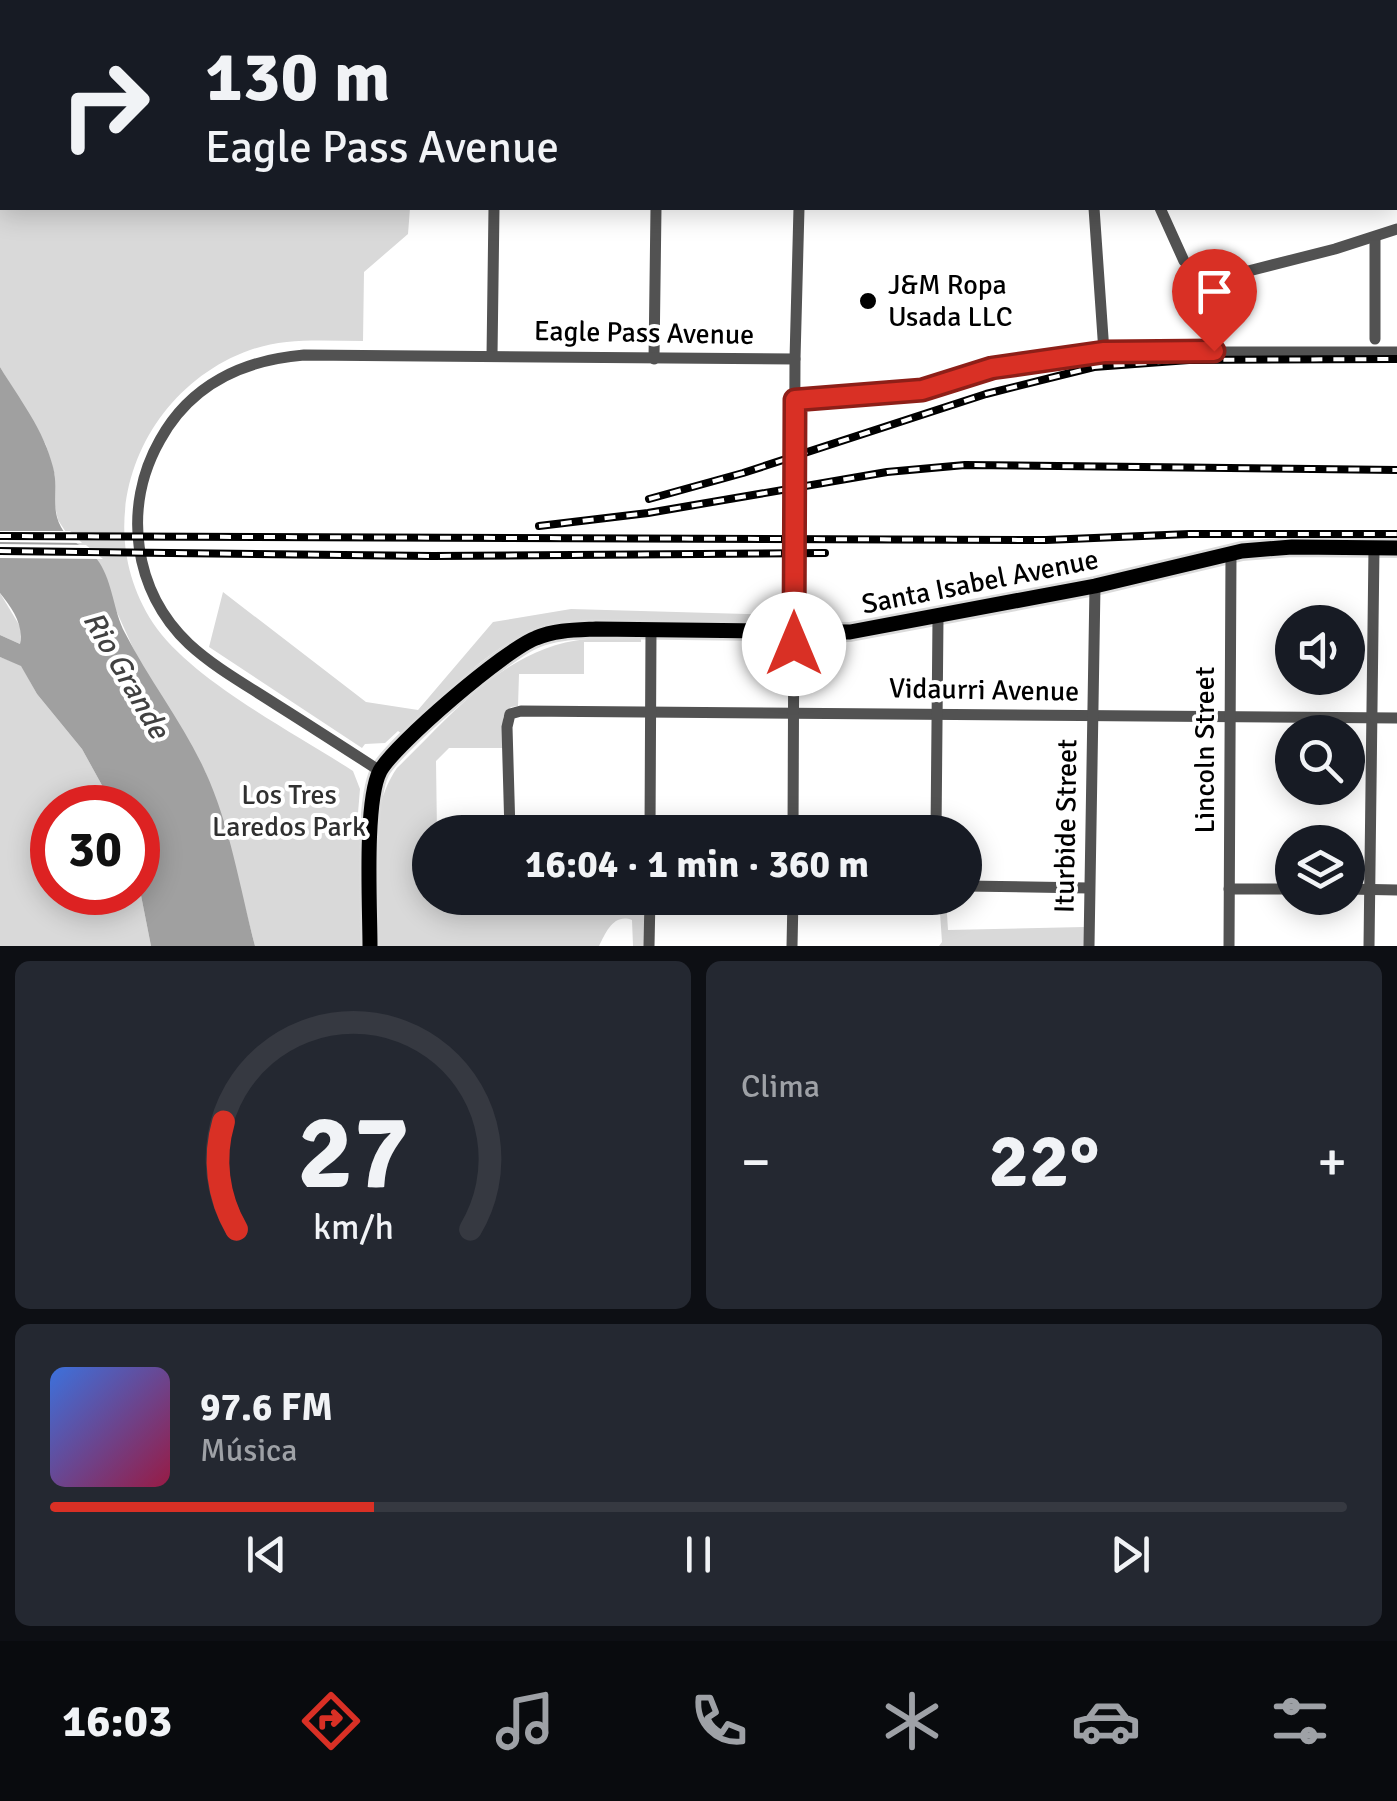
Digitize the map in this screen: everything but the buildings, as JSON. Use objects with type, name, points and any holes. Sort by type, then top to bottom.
[{"type":"main road","name":"Santa Isabel Avenue","points":[[380,772],[507,653],[536,637],[563,631],[850,632],[1095,586],[1230,554],[1272,548],[1397,548]]},
{"type":"main road","points":[[370,946],[370,842],[380,772]]},
{"type":"street","points":[[492,356],[494,210]]},
{"type":"street","points":[[654,359],[656,210]]},
{"type":"street","points":[[794,815],[795,360],[800,210]]},
{"type":"street","points":[[1094,210],[1104,352]]},
{"type":"street","points":[[1161,210],[1184,260],[1196,270],[1221,278],[1397,228]]},
{"type":"street","points":[[1375,236],[1375,339]]},
{"type":"street","points":[[795,400],[922,390],[992,368],[1104,352],[1397,352]]},
{"type":"street","name":"Eagle Pass Avenue","points":[[380,772],[219,667],[172,626],[156,604],[140,554],[138,508],[147,466],[164,432],[182,408],[208,384],[235,369],[269,359],[304,355],[795,360]]},
{"type":"street","points":[[1369,946],[1374,548]]},
{"type":"street","name":"Lincoln Street","points":[[1228,946],[1230,554]]},
{"type":"street","name":"Iturbide Street","points":[[1089,946],[1095,586]]},
{"type":"street","points":[[936,815],[938,618]]},
{"type":"street","points":[[650,815],[652,630]]},
{"type":"street","name":"Vidaurri Avenue","points":[[510,815],[510,714],[527,711],[1397,718]]},
{"type":"street","points":[[982,886],[1090,888]]},
{"type":"street","points":[[1229,889],[1275,889]]},
{"type":"street","points":[[1365,889],[1397,890]]},
{"type":"street","points":[[650,915],[650,946]]},
{"type":"street","points":[[792,946],[793,915]]},
{"type":"green space","name":"Los Tres Laredos Park","points":[[0,210],[410,210],[408,234],[364,272],[363,341],[278,343],[250,350],[212,369],[180,395],[154,427],[136,463],[126,503],[125,543],[134,584],[153,623],[170,644],[245,704],[353,771],[360,789],[357,825],[362,826],[362,946],[255,946],[205,771],[143,670],[115,608],[58,520],[55,476],[46,445],[0,367]]},
{"type":"green space","points":[[223,592],[366,702],[418,710],[493,622],[571,609],[786,615],[786,623],[589,620],[543,627],[494,653],[402,734],[398,731],[385,743],[365,744],[362,748],[209,647]]},
{"type":"green space","points":[[0,593],[21,628],[20,644],[0,635]]},
{"type":"green space","points":[[587,639],[641,639],[584,642],[584,674],[519,674],[518,706],[511,707],[503,717],[504,748],[449,748],[436,761],[437,815],[412,815],[412,915],[644,915],[644,946],[633,946],[632,920],[620,919],[611,925],[599,946],[377,946],[376,831],[386,787],[397,768],[482,686],[531,655]]},
{"type":"green space","points":[[0,657],[21,665],[37,694],[82,749],[102,785],[30,785],[30,915],[145,915],[151,946],[0,946]]},
{"type":"green space","points":[[940,915],[947,915],[948,930],[1084,927],[1084,946],[939,946]]},
{"type":"water","name":"Rio Grande","points":[[0,367],[49,453],[61,527],[99,562],[125,633],[205,771],[228,835],[255,946],[151,946],[145,915],[160,915],[160,785],[102,785],[82,749],[37,694],[21,666],[0,657],[0,635],[20,644],[21,637],[16,617],[0,593]]},
{"type":"pier","points":[[0,531],[70,531],[82,543],[0,542]]},
{"type":"pier","points":[[0,544],[86,545],[103,559],[0,558]]},
{"type":"railway","points":[[649,499],[743,473],[986,394],[1094,367],[1189,360],[1397,359]]},
{"type":"railway","points":[[539,526],[648,513],[887,472],[965,465],[1397,470]]},
{"type":"railway","points":[[0,536],[1046,540],[1190,534],[1397,534]]},
{"type":"railway","points":[[0,551],[433,556],[825,553]]},
{"type":"place","name":"J&M Ropa Usada LLC","points":[[868,301]]},
{"type":"route","points":[[794,644],[795,400],[922,390],[992,368],[1104,352],[1214,351]]}]
